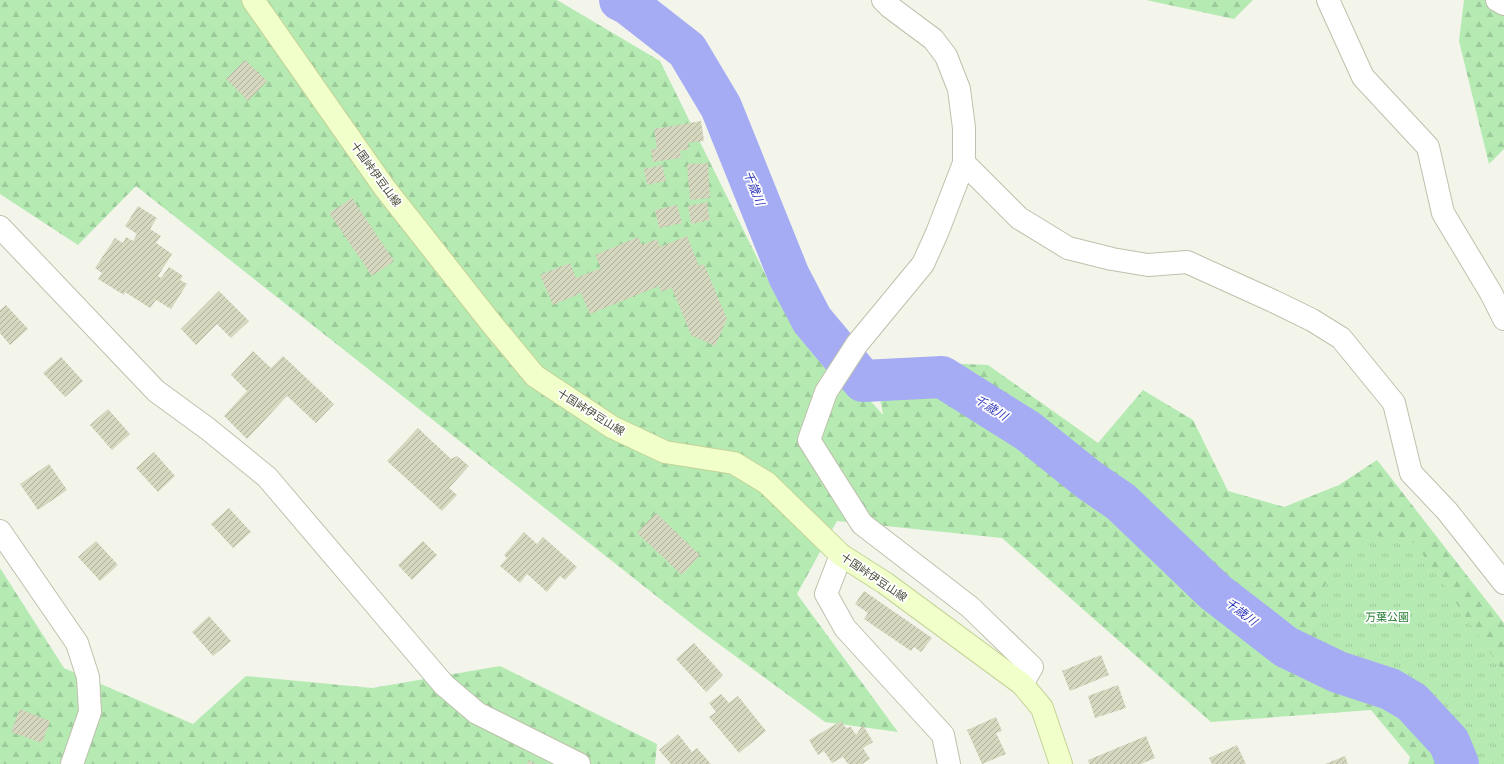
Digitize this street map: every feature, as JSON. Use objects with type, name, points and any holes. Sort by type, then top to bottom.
[{"type":"main road","name":"十国峠伊豆山線","points":[[253,0],[384,187],[491,324],[535,376],[612,427],[665,452],[734,463],[767,483],[841,555],[885,583],[1022,684],[1042,708],[1061,764]]},
{"type":"street","points":[[883,0],[890,7],[933,39],[946,56],[960,89],[964,128],[964,163],[937,233],[923,264],[857,344],[826,392],[809,440],[862,524],[970,607],[1032,667],[1022,684]]},
{"type":"street","points":[[1328,0],[1363,77],[1428,147],[1444,213],[1491,293],[1504,319]]},
{"type":"street","points":[[1497,0],[1504,4]]},
{"type":"street","points":[[964,163],[1019,218],[1068,248],[1112,259],[1148,265],[1187,262],[1280,304],[1312,320],[1341,338],[1394,403],[1411,473],[1446,511],[1504,583]]},
{"type":"street","points":[[0,227],[156,391],[208,429],[267,477],[444,685],[476,713],[579,764]]},
{"type":"street","points":[[0,531],[77,643],[88,677],[90,712],[72,764]]},
{"type":"street","points":[[841,555],[826,594],[845,628],[943,735],[949,764]]},
{"type":"green space","points":[[0,0],[557,0],[660,61],[773,290],[883,415],[873,360],[988,365],[1098,443],[1143,390],[1193,420],[1228,491],[1284,507],[1339,485],[1377,460],[1504,623],[1504,764],[1408,764],[1410,757],[1371,710],[1211,722],[1002,538],[837,521],[797,594],[898,732],[825,722],[697,628],[136,186],[78,245],[0,194]]},
{"type":"green space","points":[[1146,0],[1253,0],[1234,19]]},
{"type":"green space","points":[[1464,0],[1504,0],[1504,149],[1489,164],[1459,41]]},
{"type":"green space","name":"万葉公園","points":[[1366,534],[1415,543],[1504,673],[1504,764],[1458,764],[1449,742],[1412,702],[1390,689],[1352,676],[1318,633],[1316,596]]},
{"type":"green space","points":[[0,568],[64,668],[193,724],[246,676],[372,688],[500,666],[657,744],[655,764],[0,764]]},
{"type":"building","points":[[245,60],[267,81],[248,101],[226,79]]},
{"type":"building","points":[[701,121],[704,141],[688,143],[689,149],[680,151],[681,158],[653,162],[651,149],[657,149],[654,129]]},
{"type":"building","points":[[708,163],[710,198],[690,200],[687,164]]},
{"type":"building","points":[[662,165],[666,181],[647,185],[644,169]]},
{"type":"building","points":[[352,198],[394,261],[372,276],[329,213]]},
{"type":"building","points":[[707,202],[710,220],[691,224],[688,206]]},
{"type":"building","points":[[677,205],[682,223],[659,228],[655,210]]},
{"type":"building","points":[[138,206],[157,218],[150,229],[161,236],[156,243],[172,254],[158,276],[161,278],[169,267],[183,276],[180,280],[187,284],[171,309],[156,300],[150,308],[125,292],[124,295],[98,279],[102,273],[95,268],[115,238],[123,243],[126,237],[133,241],[137,234],[125,226]]},
{"type":"building","points":[[687,236],[699,266],[704,264],[727,319],[715,346],[691,335],[672,288],[661,292],[659,286],[590,314],[581,293],[553,305],[540,275],[570,263],[576,278],[601,268],[595,255],[638,237],[642,245],[657,239],[660,247]]},
{"type":"building","points":[[219,291],[249,321],[231,338],[217,324],[196,345],[181,329]]},
{"type":"building","points":[[6,305],[28,329],[10,345],[0,333],[0,310]]},
{"type":"building","points":[[253,351],[271,368],[283,356],[334,404],[316,423],[287,396],[247,439],[224,416],[247,391],[231,375]]},
{"type":"building","points":[[61,357],[83,381],[65,397],[43,373]]},
{"type":"building","points":[[108,409],[130,434],[112,450],[90,425]]},
{"type":"building","points":[[418,428],[451,459],[457,456],[469,466],[449,488],[457,495],[442,511],[387,461]]},
{"type":"building","points":[[154,452],[175,476],[158,492],[136,468]]},
{"type":"building","points":[[49,464],[67,490],[38,510],[20,484]]},
{"type":"building","points":[[229,508],[251,532],[233,548],[211,524]]},
{"type":"building","points":[[656,513],[700,555],[682,575],[637,533]]},
{"type":"building","points":[[524,532],[537,544],[543,537],[577,567],[565,580],[560,576],[547,592],[527,574],[520,583],[500,566],[507,558],[504,555]]},
{"type":"building","points":[[96,541],[118,565],[100,581],[78,557]]},
{"type":"building","points":[[423,541],[437,555],[412,580],[398,565]]},
{"type":"building","points":[[864,591],[932,638],[921,652],[914,647],[911,651],[864,619],[868,613],[855,604]]},
{"type":"building","points":[[209,616],[231,641],[213,656],[192,632]]},
{"type":"building","points":[[694,643],[723,675],[706,692],[676,659]]},
{"type":"building","points":[[1101,655],[1109,675],[1070,691],[1062,671]]},
{"type":"building","points":[[1118,685],[1126,708],[1095,718],[1088,696]]},
{"type":"building","points":[[721,694],[729,703],[738,696],[766,731],[739,753],[709,717],[716,712],[709,703]]},
{"type":"building","points":[[20,709],[50,721],[42,743],[11,732]]},
{"type":"building","points":[[996,717],[1002,731],[996,733],[1006,754],[982,764],[967,730]]},
{"type":"building","points":[[841,721],[846,728],[851,727],[856,735],[863,725],[873,742],[863,748],[870,759],[862,764],[848,764],[843,757],[832,763],[824,751],[818,755],[809,740]]},
{"type":"building","points":[[678,734],[692,752],[697,748],[711,764],[671,764],[659,750]]},
{"type":"building","points":[[1146,736],[1155,758],[1141,764],[1089,764],[1088,760]]},
{"type":"building","points":[[1237,745],[1246,764],[1212,764],[1209,758]]},
{"type":"building","points":[[1345,756],[1348,764],[1325,764]]},
{"type":"building","points":[[529,760],[536,764],[527,764]]},
{"type":"waterway","name":"千歳川","points":[[620,0],[628,4],[687,50],[721,107],[789,276],[812,320],[863,381],[942,377],[1028,431],[1089,480],[1121,502],[1215,592],[1286,647],[1338,672],[1390,689],[1412,702],[1449,742],[1458,764]]}]
